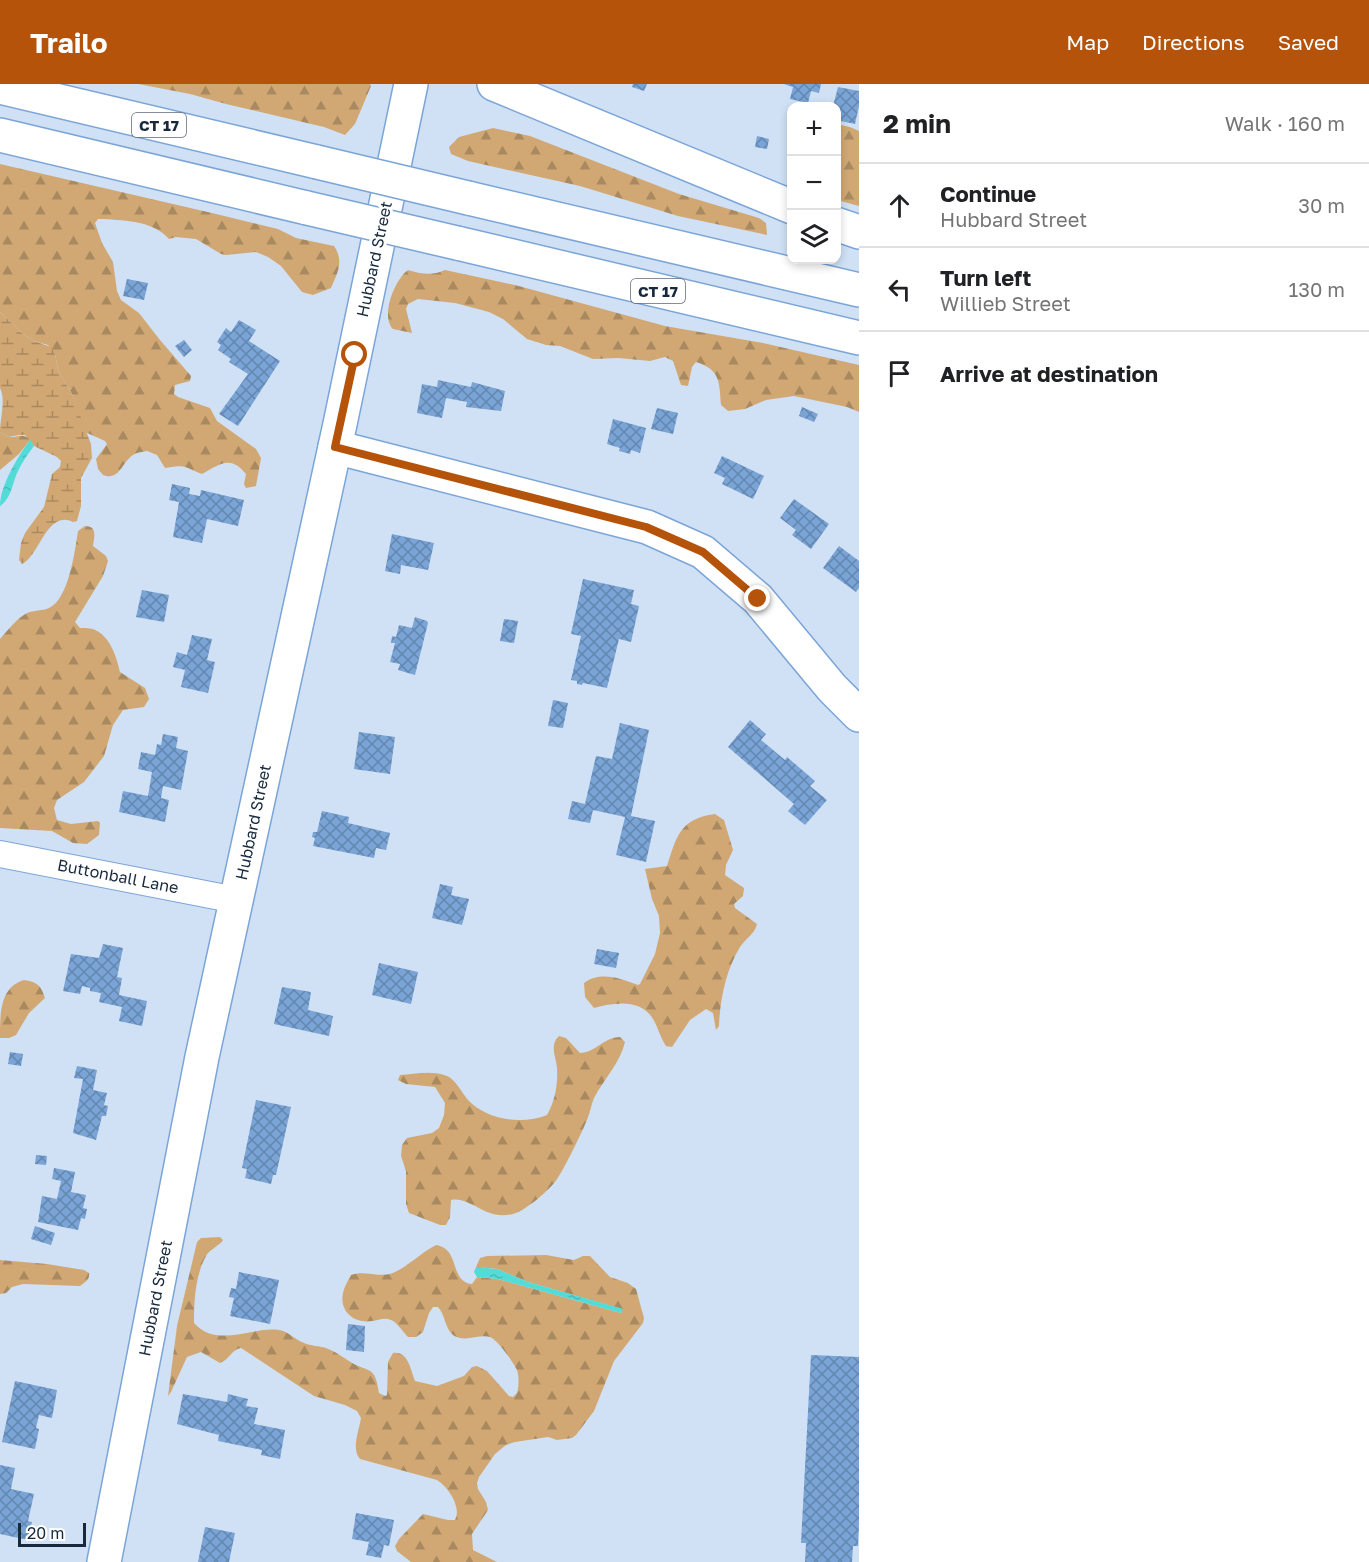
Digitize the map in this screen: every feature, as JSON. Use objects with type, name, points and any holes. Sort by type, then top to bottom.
[{"type":"main road","name":"Hubbard Street","points":[[104,1562],[163,1252],[236,900],[335,447],[411,84]]},
{"type":"main road","points":[[494,84],[787,205]]},
{"type":"main road","name":"CT 17","points":[[0,87],[859,290]]},
{"type":"main road","name":"CT 17","points":[[0,135],[859,338]]},
{"type":"main road","points":[[841,225],[859,232]]},
{"type":"main road","points":[[335,447],[646,527],[703,552],[758,599],[832,688],[859,715]]},
{"type":"street","name":"Buttonball Lane","points":[[0,854],[236,900]]},
{"type":"green space","points":[[138,84],[370,84],[371,86],[355,124],[345,135],[324,127],[190,94]]},
{"type":"green space","points":[[841,125],[859,131],[859,206],[841,201]]},
{"type":"green space","points":[[493,128],[530,136],[679,194],[759,218],[766,223],[767,235],[678,216],[580,186],[468,161],[451,154],[449,147],[459,137]]},
{"type":"green space","points":[[0,164],[278,229],[296,238],[334,246],[339,262],[334,282],[331,288],[313,295],[302,292],[281,266],[256,252],[226,255],[196,239],[176,237],[169,239],[154,228],[136,222],[98,219],[95,223],[102,243],[113,262],[117,291],[121,300],[139,313],[191,376],[190,381],[175,385],[174,394],[210,408],[217,421],[256,449],[261,458],[256,486],[246,488],[244,484],[246,474],[235,464],[224,463],[202,474],[182,466],[165,468],[157,455],[147,451],[133,455],[113,476],[103,475],[98,469],[96,459],[107,444],[85,432],[72,394],[58,370],[55,354],[48,345],[34,341],[22,333],[0,312]]},
{"type":"green space","points":[[408,270],[426,274],[445,270],[515,285],[665,326],[763,343],[859,365],[859,412],[847,407],[794,396],[766,400],[745,409],[728,411],[721,405],[717,378],[704,365],[696,362],[692,367],[688,386],[681,385],[673,361],[665,357],[650,361],[618,358],[593,359],[560,346],[546,345],[527,339],[503,319],[489,312],[455,303],[418,299],[408,304],[406,309],[412,333],[393,329],[388,316],[391,298],[398,281]]},
{"type":"green space","points":[[0,312],[22,333],[34,341],[51,347],[58,370],[72,394],[91,444],[92,458],[81,478],[81,506],[77,521],[56,522],[28,560],[22,564],[19,560],[21,543],[25,533],[44,507],[52,474],[60,467],[61,461],[34,446],[25,435],[8,437],[0,432],[3,404],[0,388]]},
{"type":"green space","points":[[0,432],[8,437],[22,436],[30,440],[19,454],[0,470]]},
{"type":"green space","points":[[85,526],[94,530],[93,546],[106,556],[108,561],[103,576],[75,622],[80,628],[93,629],[105,637],[115,654],[120,672],[145,688],[149,699],[144,707],[123,710],[113,725],[104,756],[84,782],[57,800],[54,808],[57,820],[71,824],[98,821],[100,823],[99,835],[87,844],[73,843],[52,831],[0,828],[0,639],[23,615],[44,610],[56,603],[62,595],[70,573],[78,531]]},
{"type":"green space","points":[[715,814],[724,820],[733,850],[726,865],[725,875],[744,888],[743,896],[734,904],[735,908],[757,924],[740,947],[727,975],[722,995],[719,1026],[716,1030],[713,1013],[706,1009],[690,1020],[672,1047],[666,1046],[648,1012],[626,1004],[594,1008],[585,997],[584,983],[590,979],[603,977],[640,984],[655,954],[660,933],[659,916],[652,899],[645,869],[667,866],[681,831],[694,820]]},
{"type":"green space","points":[[24,980],[38,985],[45,998],[29,1013],[16,1035],[0,1038],[3,1002],[10,988]]},
{"type":"green space","points":[[559,1036],[566,1038],[580,1053],[614,1038],[620,1037],[625,1042],[616,1064],[594,1098],[581,1134],[555,1182],[526,1208],[516,1213],[496,1215],[466,1202],[451,1200],[450,1217],[446,1225],[440,1225],[409,1213],[406,1204],[406,1171],[401,1156],[402,1145],[407,1138],[432,1133],[439,1128],[444,1115],[445,1103],[435,1087],[406,1084],[398,1080],[400,1075],[442,1074],[453,1080],[468,1100],[485,1112],[505,1119],[537,1118],[547,1115],[554,1098],[557,1068],[554,1044]]},
{"type":"green space","points":[[220,1237],[223,1240],[207,1254],[199,1272],[194,1323],[203,1331],[224,1336],[269,1330],[282,1331],[309,1345],[326,1348],[371,1371],[376,1379],[379,1393],[385,1396],[387,1395],[388,1362],[393,1353],[398,1353],[405,1358],[415,1381],[437,1386],[464,1376],[472,1367],[477,1366],[487,1371],[509,1396],[513,1397],[517,1393],[517,1370],[497,1342],[490,1337],[462,1338],[453,1335],[438,1307],[433,1307],[429,1313],[423,1332],[416,1337],[408,1337],[391,1320],[360,1321],[350,1315],[343,1306],[343,1293],[351,1275],[390,1274],[436,1245],[449,1252],[460,1278],[465,1282],[472,1284],[477,1277],[498,1279],[621,1313],[622,1309],[528,1282],[497,1269],[476,1267],[480,1258],[487,1256],[546,1255],[574,1260],[590,1256],[610,1277],[628,1283],[636,1289],[644,1318],[643,1323],[614,1361],[594,1411],[576,1435],[572,1438],[557,1440],[548,1437],[506,1445],[495,1454],[479,1477],[478,1489],[488,1510],[472,1534],[473,1550],[497,1562],[411,1562],[397,1551],[395,1546],[399,1539],[423,1514],[455,1520],[457,1509],[455,1503],[449,1492],[437,1480],[360,1459],[356,1445],[361,1418],[357,1411],[314,1396],[241,1348],[220,1363],[201,1352],[187,1357],[168,1396],[177,1326],[197,1242],[201,1238]]},
{"type":"green space","points":[[0,1260],[84,1270],[89,1273],[89,1277],[80,1286],[23,1284],[0,1294]]},
{"type":"water","points":[[30,440],[34,446],[25,458],[7,499],[0,506],[6,481]]},
{"type":"water","points":[[476,1267],[497,1269],[528,1282],[623,1309],[621,1313],[498,1279],[477,1277],[474,1272]]},
{"type":"building","points":[[633,84],[647,84],[644,91],[632,87]]},
{"type":"building","points":[[784,84],[821,84],[819,93],[811,91],[808,102],[790,99],[793,87]]},
{"type":"building","points":[[838,87],[859,91],[859,106],[855,124],[841,121],[841,102],[834,102]]},
{"type":"building","points":[[757,136],[769,139],[767,149],[755,147]]},
{"type":"building","points":[[127,279],[148,283],[144,300],[123,296]]},
{"type":"building","points":[[239,320],[256,330],[249,341],[280,361],[238,426],[219,414],[248,374],[229,362],[231,359],[218,350],[221,345],[217,342],[226,328],[231,332]]},
{"type":"building","points":[[184,340],[192,350],[184,357],[175,346]]},
{"type":"building","points":[[438,380],[471,387],[472,382],[505,391],[501,411],[466,407],[467,402],[446,398],[442,418],[417,413],[422,384],[437,387]]},
{"type":"building","points":[[802,407],[818,414],[814,422],[799,416]]},
{"type":"building","points":[[657,408],[678,413],[673,434],[651,429]]},
{"type":"building","points":[[613,419],[646,428],[640,453],[631,450],[630,454],[619,451],[620,448],[607,444]]},
{"type":"building","points":[[722,456],[764,476],[753,499],[722,484],[725,478],[714,473]]},
{"type":"building","points":[[172,484],[190,488],[189,494],[200,496],[201,490],[244,500],[238,526],[207,519],[202,543],[173,537],[179,502],[169,500]]},
{"type":"building","points":[[794,499],[829,524],[811,549],[792,535],[796,530],[780,518]]},
{"type":"building","points":[[392,534],[434,543],[428,570],[401,565],[400,574],[385,571]]},
{"type":"building","points":[[839,546],[859,561],[859,588],[856,592],[823,568]]},
{"type":"building","points":[[583,579],[634,590],[631,604],[639,606],[631,642],[619,639],[607,688],[577,684],[577,681],[571,680],[581,636],[571,634]]},
{"type":"building","points":[[142,590],[169,595],[164,622],[136,617]]},
{"type":"building","points":[[415,617],[428,623],[415,675],[398,670],[400,664],[390,662],[395,643],[391,643],[392,636],[396,637],[399,625],[412,628]]},
{"type":"building","points":[[504,619],[518,621],[514,643],[500,641]]},
{"type":"building","points":[[192,635],[212,639],[207,660],[215,662],[208,693],[181,687],[185,670],[173,667],[177,652],[187,655]]},
{"type":"building","points":[[553,700],[568,703],[563,728],[548,726]]},
{"type":"building","points":[[750,720],[766,734],[761,740],[785,760],[787,757],[815,781],[810,786],[827,800],[805,825],[788,811],[794,804],[728,747]]},
{"type":"building","points":[[620,723],[649,730],[631,816],[655,821],[646,862],[616,855],[625,817],[593,810],[590,823],[568,819],[572,801],[585,804],[596,756],[612,759]]},
{"type":"building","points":[[359,732],[395,737],[390,774],[354,769]]},
{"type":"building","points":[[163,734],[178,737],[176,748],[188,751],[181,790],[163,786],[161,798],[169,800],[165,822],[119,812],[123,791],[148,796],[152,772],[138,769],[141,752],[155,755],[157,744],[161,745]]},
{"type":"building","points":[[322,811],[349,817],[348,823],[390,833],[386,850],[376,848],[374,858],[313,846],[315,838],[312,837],[313,832],[317,832]]},
{"type":"building","points":[[440,884],[453,887],[451,895],[469,899],[462,925],[432,918]]},
{"type":"building","points":[[103,944],[123,948],[117,977],[122,978],[119,995],[147,1001],[142,1026],[119,1021],[122,1007],[99,1002],[101,993],[90,991],[90,988],[82,986],[80,994],[63,991],[71,954],[99,958]]},
{"type":"building","points":[[597,949],[619,953],[616,968],[594,964]]},
{"type":"building","points":[[379,963],[418,972],[411,1004],[372,995]]},
{"type":"building","points":[[282,987],[311,992],[308,1010],[333,1016],[329,1036],[274,1024]]},
{"type":"building","points":[[10,1052],[23,1054],[21,1066],[8,1064]]},
{"type":"building","points":[[77,1066],[97,1070],[93,1090],[107,1093],[104,1105],[108,1106],[106,1116],[102,1116],[96,1140],[73,1133],[83,1079],[74,1078]]},
{"type":"building","points":[[256,1100],[291,1107],[276,1175],[273,1175],[271,1184],[245,1178],[247,1169],[242,1168]]},
{"type":"building","points":[[36,1155],[47,1156],[46,1165],[35,1164]]},
{"type":"building","points":[[54,1168],[75,1172],[71,1192],[86,1195],[83,1208],[87,1209],[85,1219],[81,1218],[78,1230],[38,1222],[42,1196],[57,1199],[61,1181],[52,1179]]},
{"type":"building","points":[[35,1226],[55,1233],[51,1245],[31,1239]]},
{"type":"building","points":[[239,1272],[279,1280],[270,1324],[230,1316],[234,1298],[229,1297],[231,1288],[236,1289]]},
{"type":"building","points":[[348,1324],[365,1326],[364,1352],[346,1350]]},
{"type":"building","points":[[811,1355],[859,1357],[859,1524],[858,1546],[853,1546],[852,1562],[805,1562],[806,1543],[801,1543]]},
{"type":"building","points":[[15,1381],[57,1390],[52,1418],[39,1415],[35,1449],[2,1442]]},
{"type":"building","points":[[183,1394],[227,1402],[228,1394],[248,1399],[246,1406],[258,1408],[254,1424],[285,1430],[280,1459],[261,1455],[262,1450],[218,1441],[219,1435],[177,1424]]},
{"type":"building","points":[[0,1465],[15,1468],[11,1489],[34,1494],[28,1521],[32,1522],[28,1540],[0,1534]]},
{"type":"building","points":[[356,1513],[394,1520],[389,1546],[384,1545],[381,1558],[366,1555],[369,1542],[352,1539]]},
{"type":"building","points":[[205,1527],[235,1533],[229,1562],[198,1562]]},
{"type":"route","points":[[355,355],[335,447],[646,527],[703,552],[758,599]]}]
